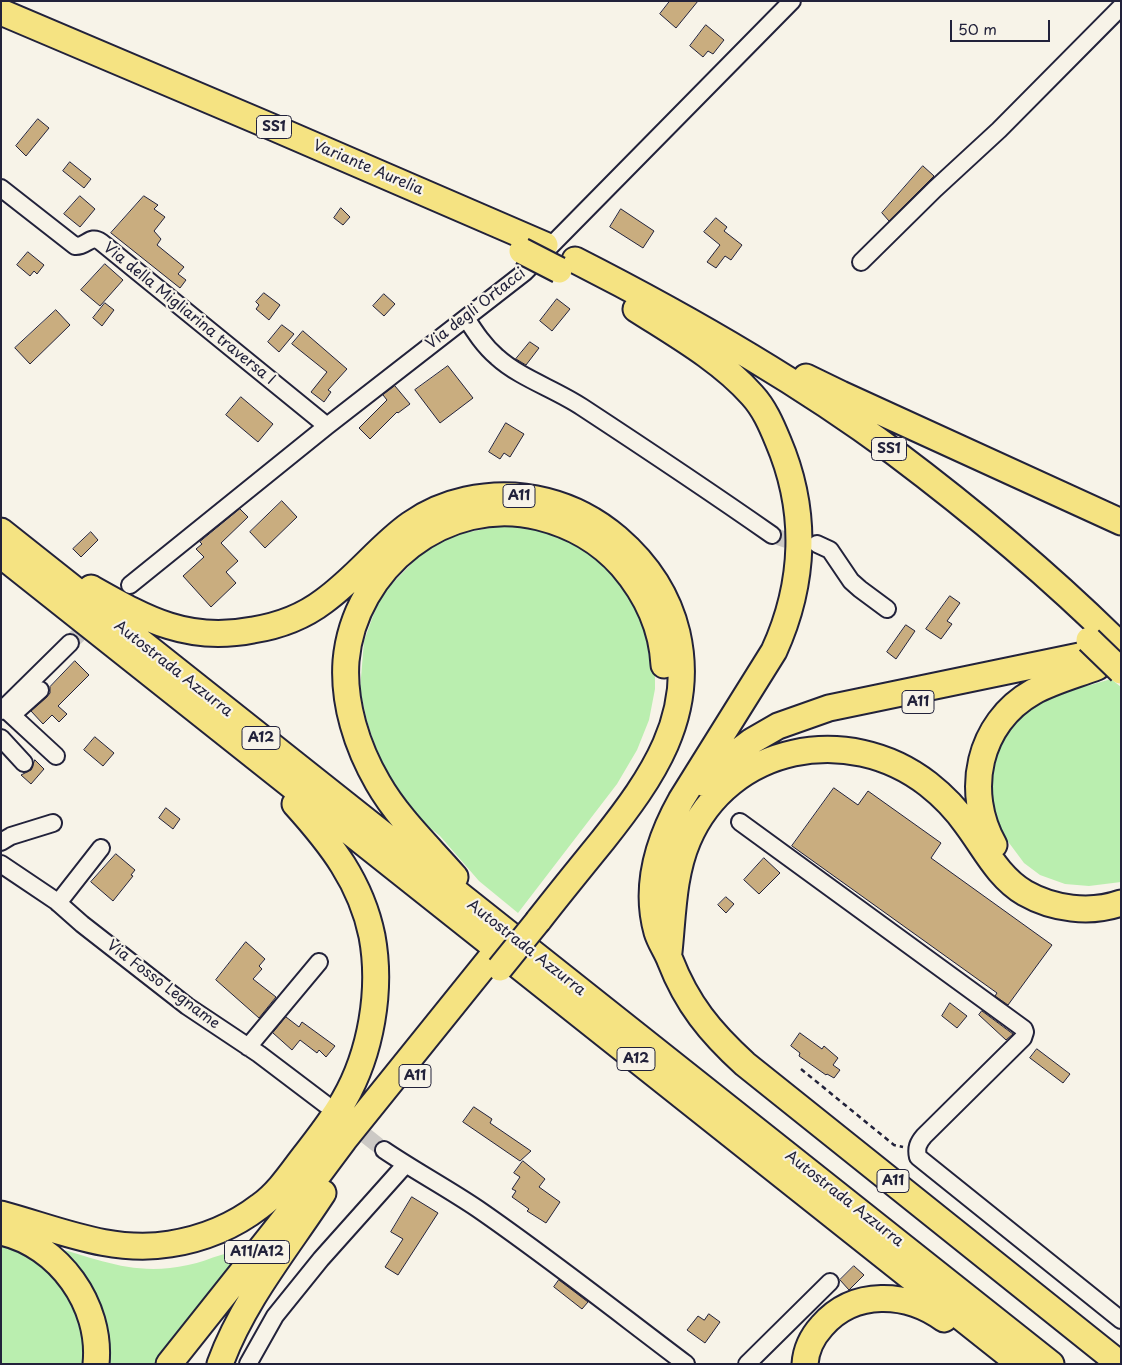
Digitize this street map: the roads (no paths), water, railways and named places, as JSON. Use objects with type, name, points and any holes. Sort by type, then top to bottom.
[{"type":"highway","name":"Variante Aurelia","points":[[1,12],[264,123],[533,248],[642,303]]},
{"type":"highway","name":"Variante Aurelia","points":[[1,30],[209,114],[417,203],[533,248]]},
{"type":"highway","points":[[642,303],[673,306],[841,394],[1121,522]]},
{"type":"highway","points":[[642,303],[692,346],[734,377],[754,397],[770,421],[788,467],[794,491],[799,534],[794,597],[738,757],[742,774],[722,790],[702,814],[690,835],[678,872],[669,957]]},
{"type":"highway","name":"SS1","points":[[642,303],[680,332],[765,381],[894,470],[950,514],[1040,592],[1110,641],[1113,667]]},
{"type":"highway","name":"A11","points":[[26,551],[136,614],[155,622],[194,632],[221,634],[252,631],[290,620],[312,609],[343,586],[406,526],[429,512],[453,503],[487,496],[506,495],[538,498],[573,509],[610,532],[634,553],[647,568],[669,609],[674,622],[682,672],[679,701],[671,732],[662,754],[639,793],[494,964],[330,1184]]},
{"type":"highway","points":[[496,924],[405,820],[378,783],[356,735],[349,708],[346,682],[348,649],[356,616],[370,589],[384,570],[407,547],[437,528],[470,516],[484,514],[517,513],[553,521],[579,532],[607,551],[629,574],[645,598],[655,622],[663,654],[664,672],[661,705],[639,764],[532,918]]},
{"type":"highway","name":"Autostrada Azzurra","points":[[1,532],[1051,1364]]},
{"type":"highway","name":"Autostrada Azzurra","points":[[1,556],[1020,1364]]},
{"type":"highway","points":[[669,957],[659,939],[654,916],[652,888],[655,862],[662,840],[674,812],[738,757],[752,742],[778,726],[829,708],[1110,641]]},
{"type":"highway","points":[[1113,667],[1032,693],[1001,719],[991,734],[980,762],[978,775],[979,801],[986,832],[1006,863],[1021,878],[1039,887],[1075,898],[1094,897],[1121,891]]},
{"type":"highway","name":"A11","points":[[1113,667],[841,716],[787,733],[766,742],[738,757],[709,788],[696,806],[686,823],[672,859],[662,908],[669,957],[688,1000],[721,1041],[745,1064],[1120,1364]]},
{"type":"highway","points":[[738,757],[824,748],[855,751],[880,758],[916,776],[937,792],[955,809],[967,824],[986,854],[1004,876],[1025,893],[1050,904],[1076,908],[1102,907],[1121,903]]},
{"type":"highway","points":[[6,1222],[95,1241],[133,1246],[183,1242],[214,1232],[237,1221],[268,1199],[294,1171],[333,1118],[344,1099],[355,1078],[363,1054],[369,1034],[373,1006],[375,987],[373,950],[366,914],[348,872],[332,848],[252,755]]},
{"type":"highway","name":"A11/A12","points":[[169,1364],[297,1203],[344,1140],[494,964]]},
{"type":"highway","points":[[6,1222],[113,1258],[151,1260],[192,1256],[234,1239],[262,1221],[344,1140]]},
{"type":"highway","points":[[220,1364],[241,1318],[259,1287],[330,1184]]},
{"type":"highway","name":"A11/A12","points":[[181,1364],[274,1248],[330,1184]]},
{"type":"highway","points":[[6,1222],[21,1238],[45,1251],[70,1278],[80,1293],[96,1337],[96,1364]]},
{"type":"highway","points":[[805,1364],[809,1346],[815,1334],[835,1313],[848,1305],[888,1298],[905,1300],[930,1309],[1003,1364]]},
{"type":"street","name":"Via degli Ortacci","points":[[130,585],[327,426],[525,272],[792,1]]},
{"type":"street","points":[[861,262],[935,189],[999,130],[1121,6]]},
{"type":"street","name":"Via della Migliarina traversa I","points":[[1,188],[75,246],[83,245],[92,238],[101,242],[327,426]]},
{"type":"street","points":[[466,318],[482,342],[498,358],[538,384],[566,396],[698,483],[772,535]]},
{"type":"street","points":[[817,544],[830,550],[851,581],[887,609]]},
{"type":"street","points":[[6,704],[70,642]]},
{"type":"street","points":[[6,704],[40,690]]},
{"type":"street","points":[[6,704],[56,756]]},
{"type":"street","points":[[1,738],[24,762]]},
{"type":"street","points":[[740,822],[1024,1029],[1023,1038],[918,1143],[916,1150],[918,1157],[1121,1320]]},
{"type":"street","points":[[1,842],[11,836],[53,823]]},
{"type":"street","points":[[58,903],[101,848]]},
{"type":"street","name":"Via Fosso Legname","points":[[1,864],[58,903],[187,1006],[248,1046],[325,1104]]},
{"type":"street","points":[[248,1046],[319,962]]},
{"type":"street","points":[[384,1150],[476,1208],[553,1263],[686,1364]]},
{"type":"street","points":[[248,1364],[275,1316],[321,1259],[405,1165]]},
{"type":"street","points":[[748,1364],[830,1282]]},
{"type":"tunnel","points":[[772,535],[789,541],[807,543]]},
{"type":"tunnel","points":[[70,643],[96,618]]},
{"type":"tunnel","points":[[347,1121],[384,1150]]}]
